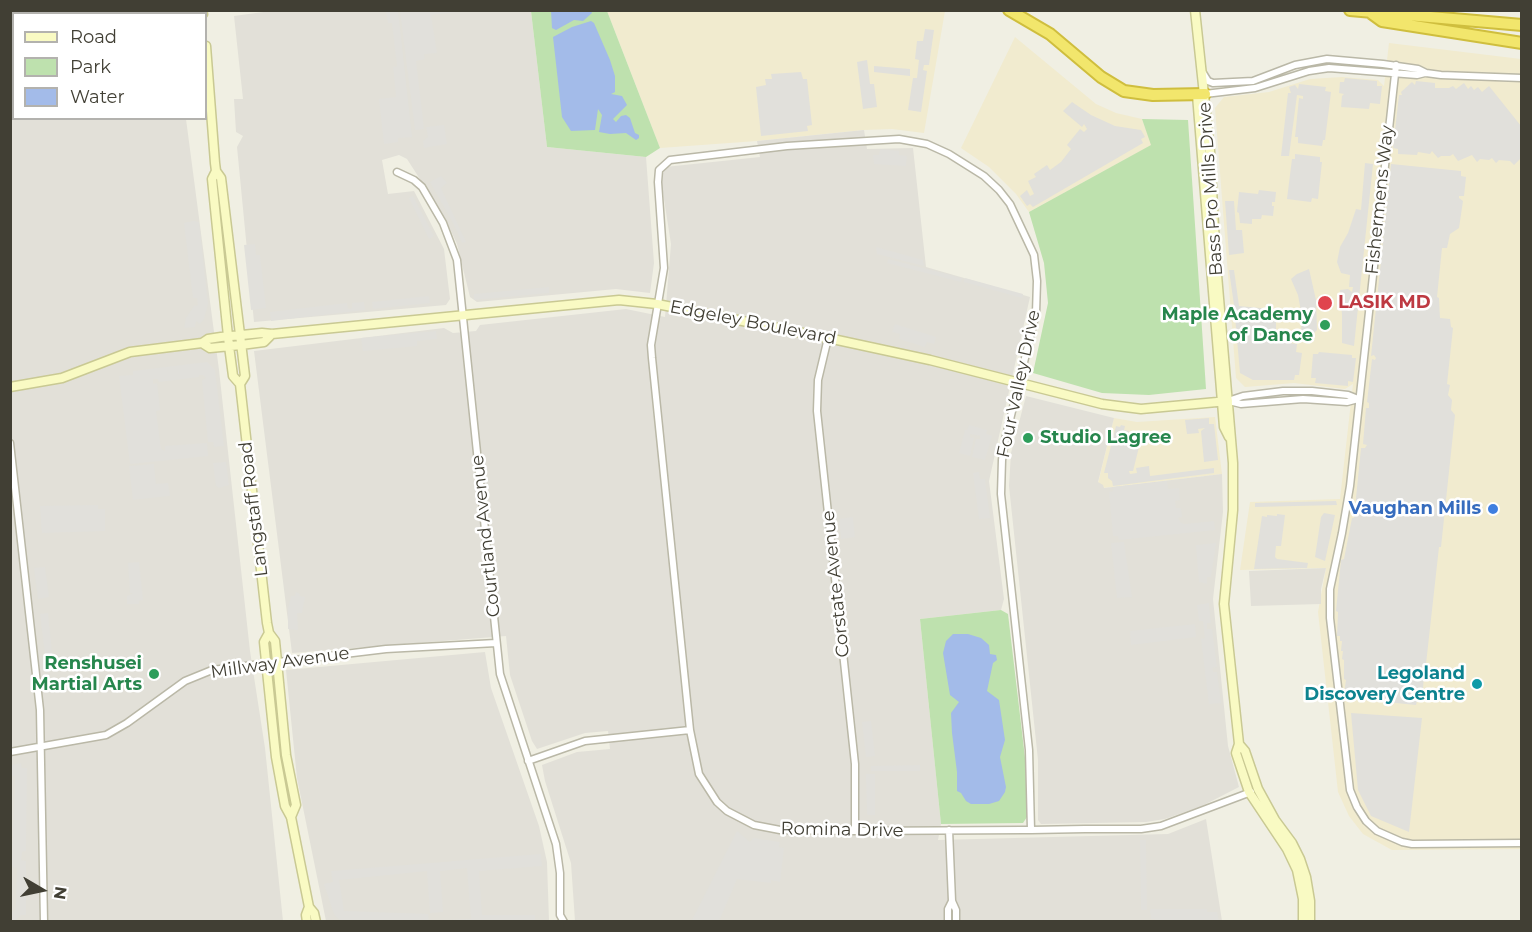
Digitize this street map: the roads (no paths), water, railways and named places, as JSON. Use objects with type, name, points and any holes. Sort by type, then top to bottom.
[{"type":"highway","points":[[1009,10],[1050,34],[1115,87],[1134,94],[1201,94]]},
{"type":"highway","points":[[1350,10],[1521,25]]},
{"type":"highway","points":[[1371,12],[1382,21],[1521,43]]},
{"type":"street","name":"Bass Pro Mills Drive","points":[[1195,10],[1203,73],[1201,94],[1225,401],[1231,426],[1234,487],[1224,604],[1239,744],[1245,751],[1253,791],[1297,870],[1303,899],[1303,921]]},
{"type":"street","name":"Langstaff Road","points":[[207,57],[210,84],[207,93],[216,171],[221,178],[240,340],[244,376],[240,384],[269,633],[275,641],[286,755],[296,805],[291,817]]},
{"type":"street","points":[[1203,73],[1208,81],[1221,84],[1253,81],[1295,65],[1327,59],[1418,69],[1426,73]]},
{"type":"street","name":"Fishermens Way","points":[[1396,66],[1350,486],[1330,584],[1329,603],[1350,790],[1356,807],[1366,821],[1377,831],[1402,842],[1412,844],[1521,843]]},
{"type":"street","points":[[1201,94],[1255,88],[1309,71],[1329,68],[1417,75],[1426,73],[1460,77],[1521,78]]},
{"type":"street","name":"Four Valley Drive","points":[[657,304],[664,268],[658,176],[659,170],[670,160],[787,146],[899,139],[927,144],[949,154],[984,176],[999,190],[1019,220],[1034,255],[1037,281],[1036,313],[1002,460],[1001,494],[1029,750],[1031,830]]},
{"type":"street","name":"Langstaff Road","points":[[216,171],[212,179],[232,376],[240,384]]},
{"type":"street","name":"Courtland Avenue","points":[[397,172],[414,180],[422,187],[443,224],[457,260],[500,674],[558,853],[560,915]]},
{"type":"street","name":"Edgeley Boulevard","points":[[202,343],[210,348],[229,346],[262,333],[272,334],[619,300],[657,304],[828,338],[930,360],[1091,402],[1120,407],[1141,409],[1225,401]]},
{"type":"street","name":"Romina Drive","points":[[657,304],[651,358],[690,730],[699,774],[717,802],[727,811],[753,825],[766,829],[855,831],[1141,829],[1161,826],[1253,791]]},
{"type":"street","name":"Edgeley Boulevard","points":[[10,387],[62,378],[130,352],[202,343],[208,339],[228,336],[240,340]]},
{"type":"street","name":"Corstate Avenue","points":[[828,338],[818,380],[817,411],[855,764],[855,831]]},
{"type":"street","points":[[1225,401],[1241,404],[1303,399],[1347,402],[1358,399]]},
{"type":"street","points":[[10,443],[40,710],[42,921]]},
{"type":"street","name":"Langstaff Road","points":[[269,633],[264,642],[276,757],[309,907],[316,921]]},
{"type":"street","name":"Millway Avenue","points":[[10,752],[106,735],[127,723],[185,681],[212,670],[386,649],[496,643]]},
{"type":"street","points":[[528,761],[585,741],[690,730]]},
{"type":"street","name":"Bass Pro Mills Drive","points":[[1253,791],[1292,843],[1300,859],[1310,901],[1310,921]]},
{"type":"street","points":[[949,831],[952,901],[956,910],[956,921]]},
{"type":"street","points":[[948,921],[948,909],[952,901]]},
{"type":"street","name":"Langstaff Road","points":[[307,921],[306,915],[309,907]]},
{"type":"street","points":[[555,921],[560,915],[564,921]]},
{"type":"water","points":[[551,11],[591,11],[592,13],[583,21],[574,20],[556,30],[552,28]]},
{"type":"water","points":[[591,21],[594,23],[615,76],[615,92],[611,94],[622,96],[627,105],[613,119],[616,122],[621,116],[626,115],[630,118],[635,133],[639,135],[636,140],[626,133],[599,132],[602,115],[598,109],[595,130],[571,131],[562,117],[553,37],[572,27]]},
{"type":"water","points":[[953,634],[968,634],[981,638],[989,645],[990,654],[996,655],[997,660],[993,663],[987,691],[999,700],[1005,740],[1000,757],[1006,787],[999,801],[989,804],[971,804],[957,791],[951,713],[959,702],[950,695],[943,653],[946,641]]},
{"type":"waterway","points":[[150,12],[154,10]]},
{"type":"place","name":"LASIK MD","points":[[1325,303]]},
{"type":"place","name":"Maple Academy of Dance","points":[[1325,325]]},
{"type":"place","name":"Studio Lagree","points":[[1028,438]]},
{"type":"place","name":"Vaughan Mills","points":[[1493,509]]},
{"type":"place","name":"Renshusei Martial Arts","points":[[154,674]]},
{"type":"place","name":"Legoland Discovery Centre","points":[[1477,684]]}]
